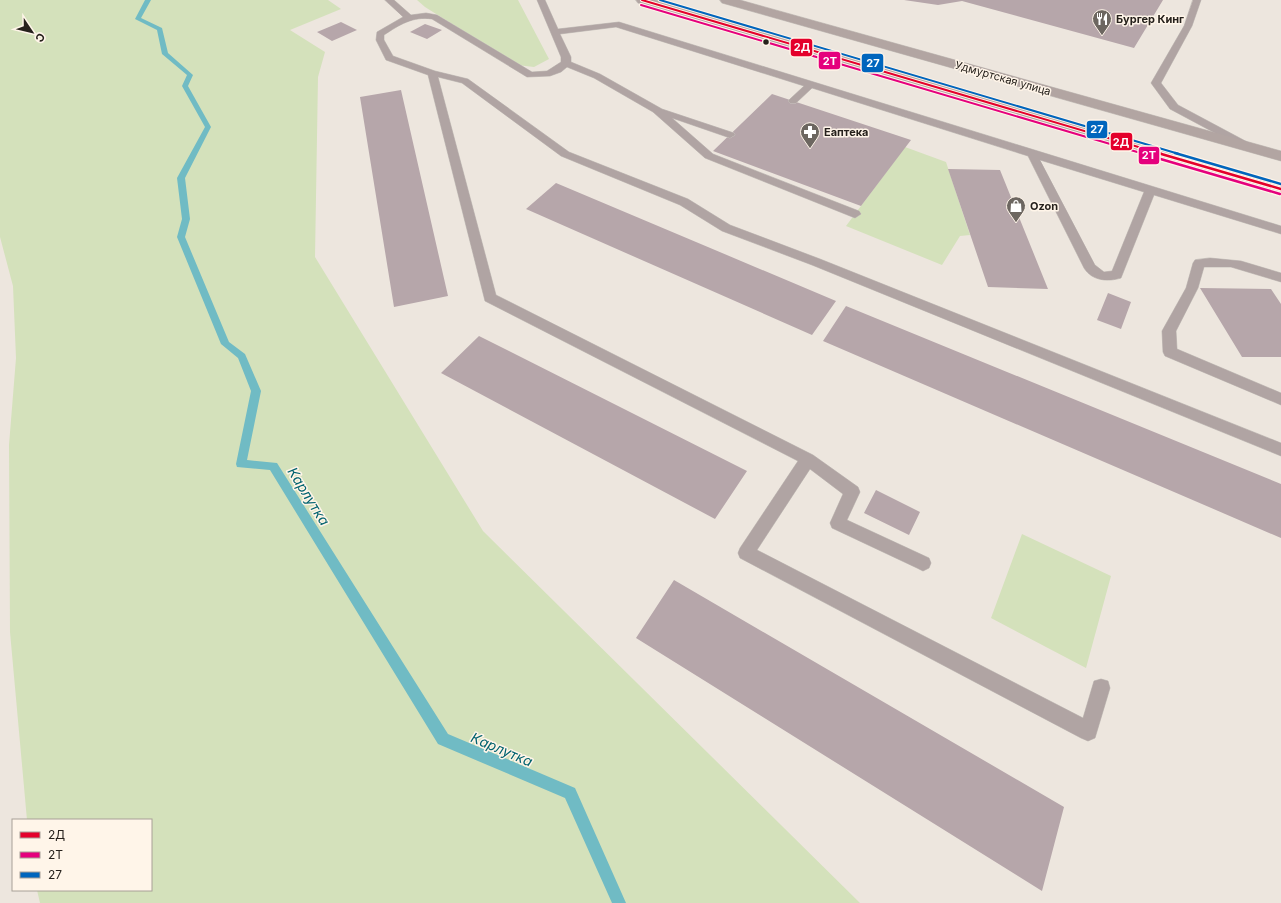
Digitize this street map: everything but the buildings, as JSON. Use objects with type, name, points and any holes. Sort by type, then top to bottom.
[{"type":"main road","points":[[642,0],[1281,190]]},
{"type":"main road","name":"Удмуртская улица","points":[[726,0],[1281,156]]},
{"type":"lane","points":[[389,0],[408,17]]},
{"type":"lane","points":[[541,0],[566,57],[566,63]]},
{"type":"lane","points":[[1197,0],[1188,26],[1156,83],[1174,107],[1248,146]]},
{"type":"lane","points":[[566,63],[554,73],[545,75],[530,75],[434,17],[423,14],[408,17],[380,34],[380,40],[389,58],[432,73],[465,81],[565,154],[684,202],[726,228],[838,270],[1281,450]]},
{"type":"lane","points":[[555,32],[616,24],[1281,230]]},
{"type":"lane","points":[[566,63],[597,76],[657,110],[730,135]]},
{"type":"lane","points":[[432,73],[490,298],[808,459],[852,492],[838,523],[923,563]]},
{"type":"lane","points":[[794,101],[810,85]]},
{"type":"lane","points":[[657,110],[709,156],[855,214]]},
{"type":"lane","points":[[1032,154],[1090,268],[1102,276],[1117,275],[1150,190]]},
{"type":"lane","points":[[1281,278],[1235,263],[1209,261],[1199,263],[1192,288],[1169,331],[1170,352],[1281,399]]},
{"type":"lane","points":[[808,459],[746,553],[1088,731],[1101,688]]},
{"type":"green space","points":[[0,0],[328,0],[341,9],[290,30],[325,52],[318,77],[315,257],[483,531],[860,903],[40,903],[37,891],[152,891],[152,819],[27,819],[10,632],[9,445],[16,358],[13,286],[0,237]]},
{"type":"green space","points":[[417,0],[518,0],[549,59],[534,67],[517,65],[425,7]]},
{"type":"green space","points":[[905,147],[946,162],[970,235],[960,236],[942,265],[846,226]]},
{"type":"green space","points":[[1022,534],[1111,576],[1086,668],[991,618]]},
{"type":"waterway","name":"Карлутка","points":[[148,0],[138,19],[160,29],[165,54],[190,75],[185,86],[208,127],[181,178],[186,219],[181,237],[225,344],[242,356],[256,391],[241,464],[273,466],[443,739],[570,793],[619,903]]},
{"type":"transit line","name":"2Д","points":[[642,0],[1281,189]]},
{"type":"transit line","name":"27","points":[[660,0],[1281,184]]},
{"type":"transit line","name":"2Т","points":[[641,5],[1280,194]]},
{"type":"place","name":"Бургер Кинг","points":[[1102,36]]},
{"type":"place","name":"Еаптека","points":[[810,149]]},
{"type":"place","name":"Ozon","points":[[1016,223]]}]
